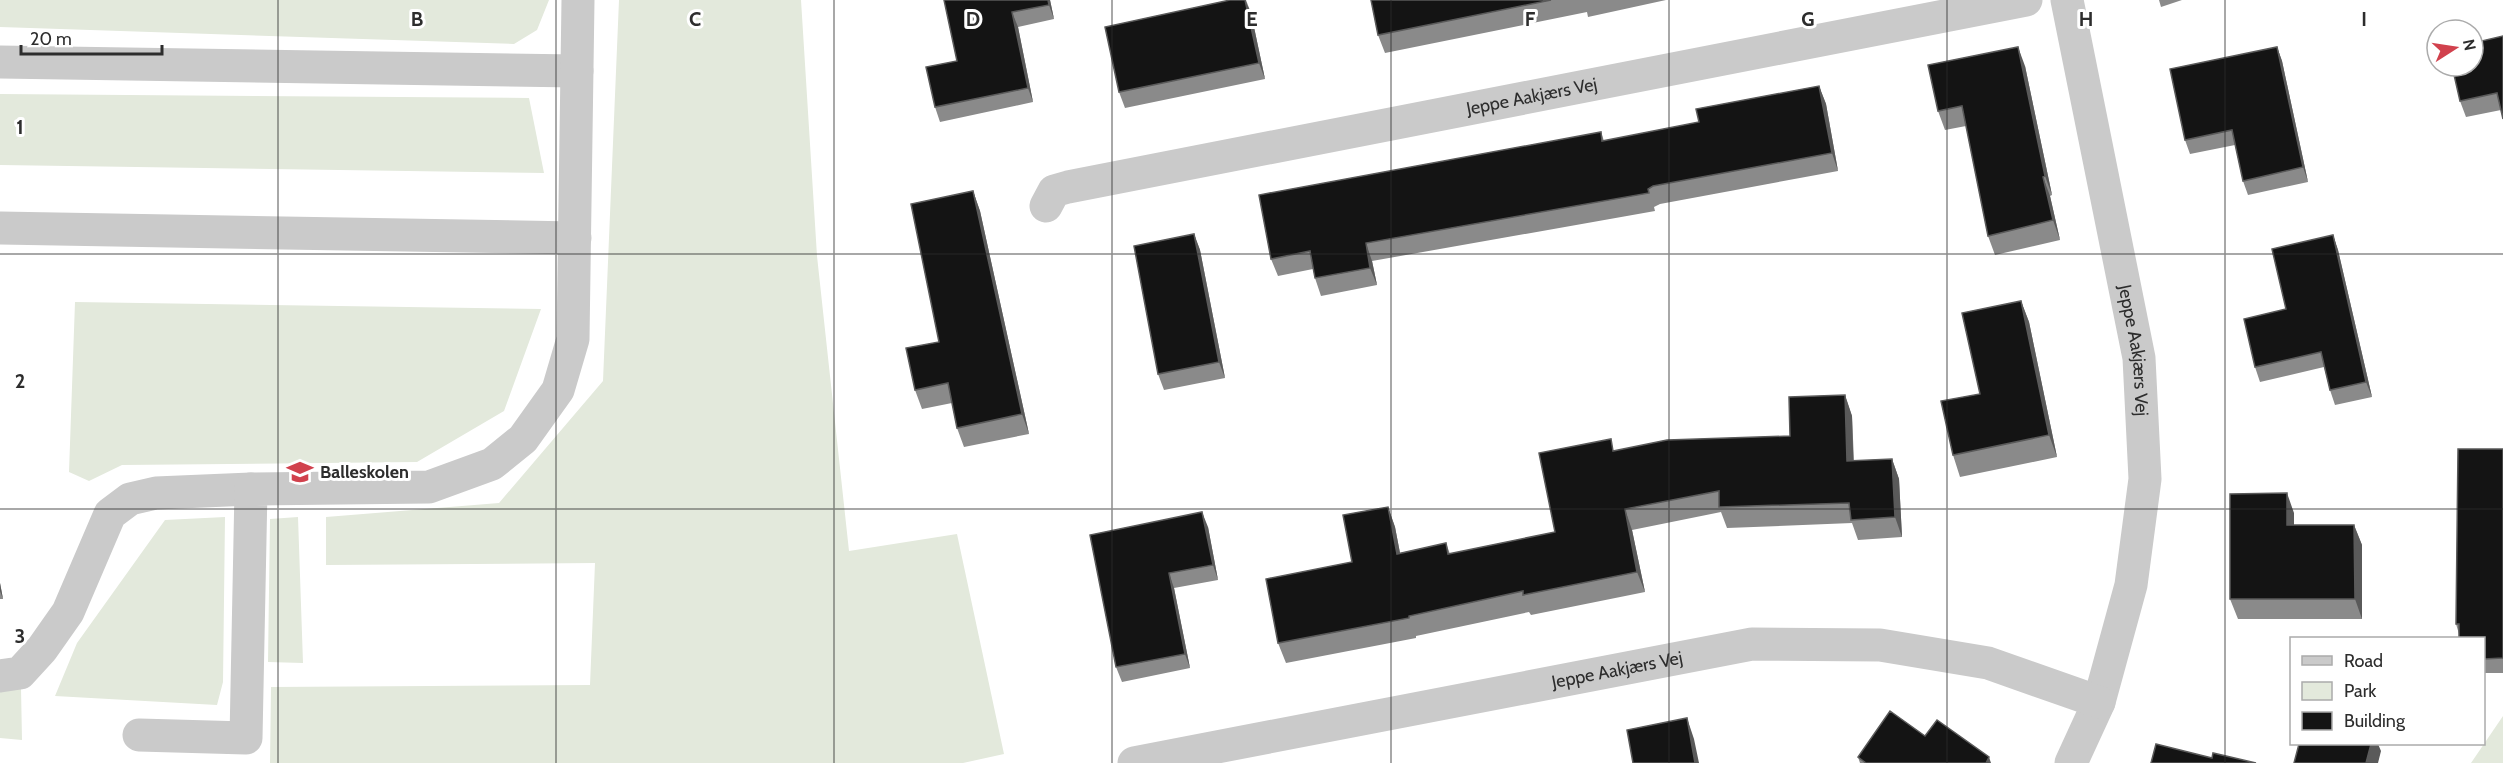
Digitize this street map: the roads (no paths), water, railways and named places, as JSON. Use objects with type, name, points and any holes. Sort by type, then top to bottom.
[{"type":"street","points":[[0,676],[20,673],[42,649],[69,612],[110,514],[130,499],[156,493],[251,489],[429,487],[492,464],[523,439],[558,390],[573,339],[578,0]]},
{"type":"street","name":"Jeppe Aakjærs Vej","points":[[1046,206],[1054,191],[1068,187],[2026,0]]},
{"type":"street","name":"Jeppe Aakjærs Vej","points":[[2067,0],[2139,358],[2145,478],[2132,585],[2099,702],[2071,763]]},
{"type":"street","points":[[0,62],[577,71]]},
{"type":"street","points":[[0,228],[574,238]]},
{"type":"street","points":[[139,735],[246,738],[251,489]]},
{"type":"street","name":"Jeppe Aakjærs Vej","points":[[1134,763],[1752,644],[1880,645],[1988,663],[2099,702]]},
{"type":"place","name":"Balleskolen","points":[[300,472]]}]
